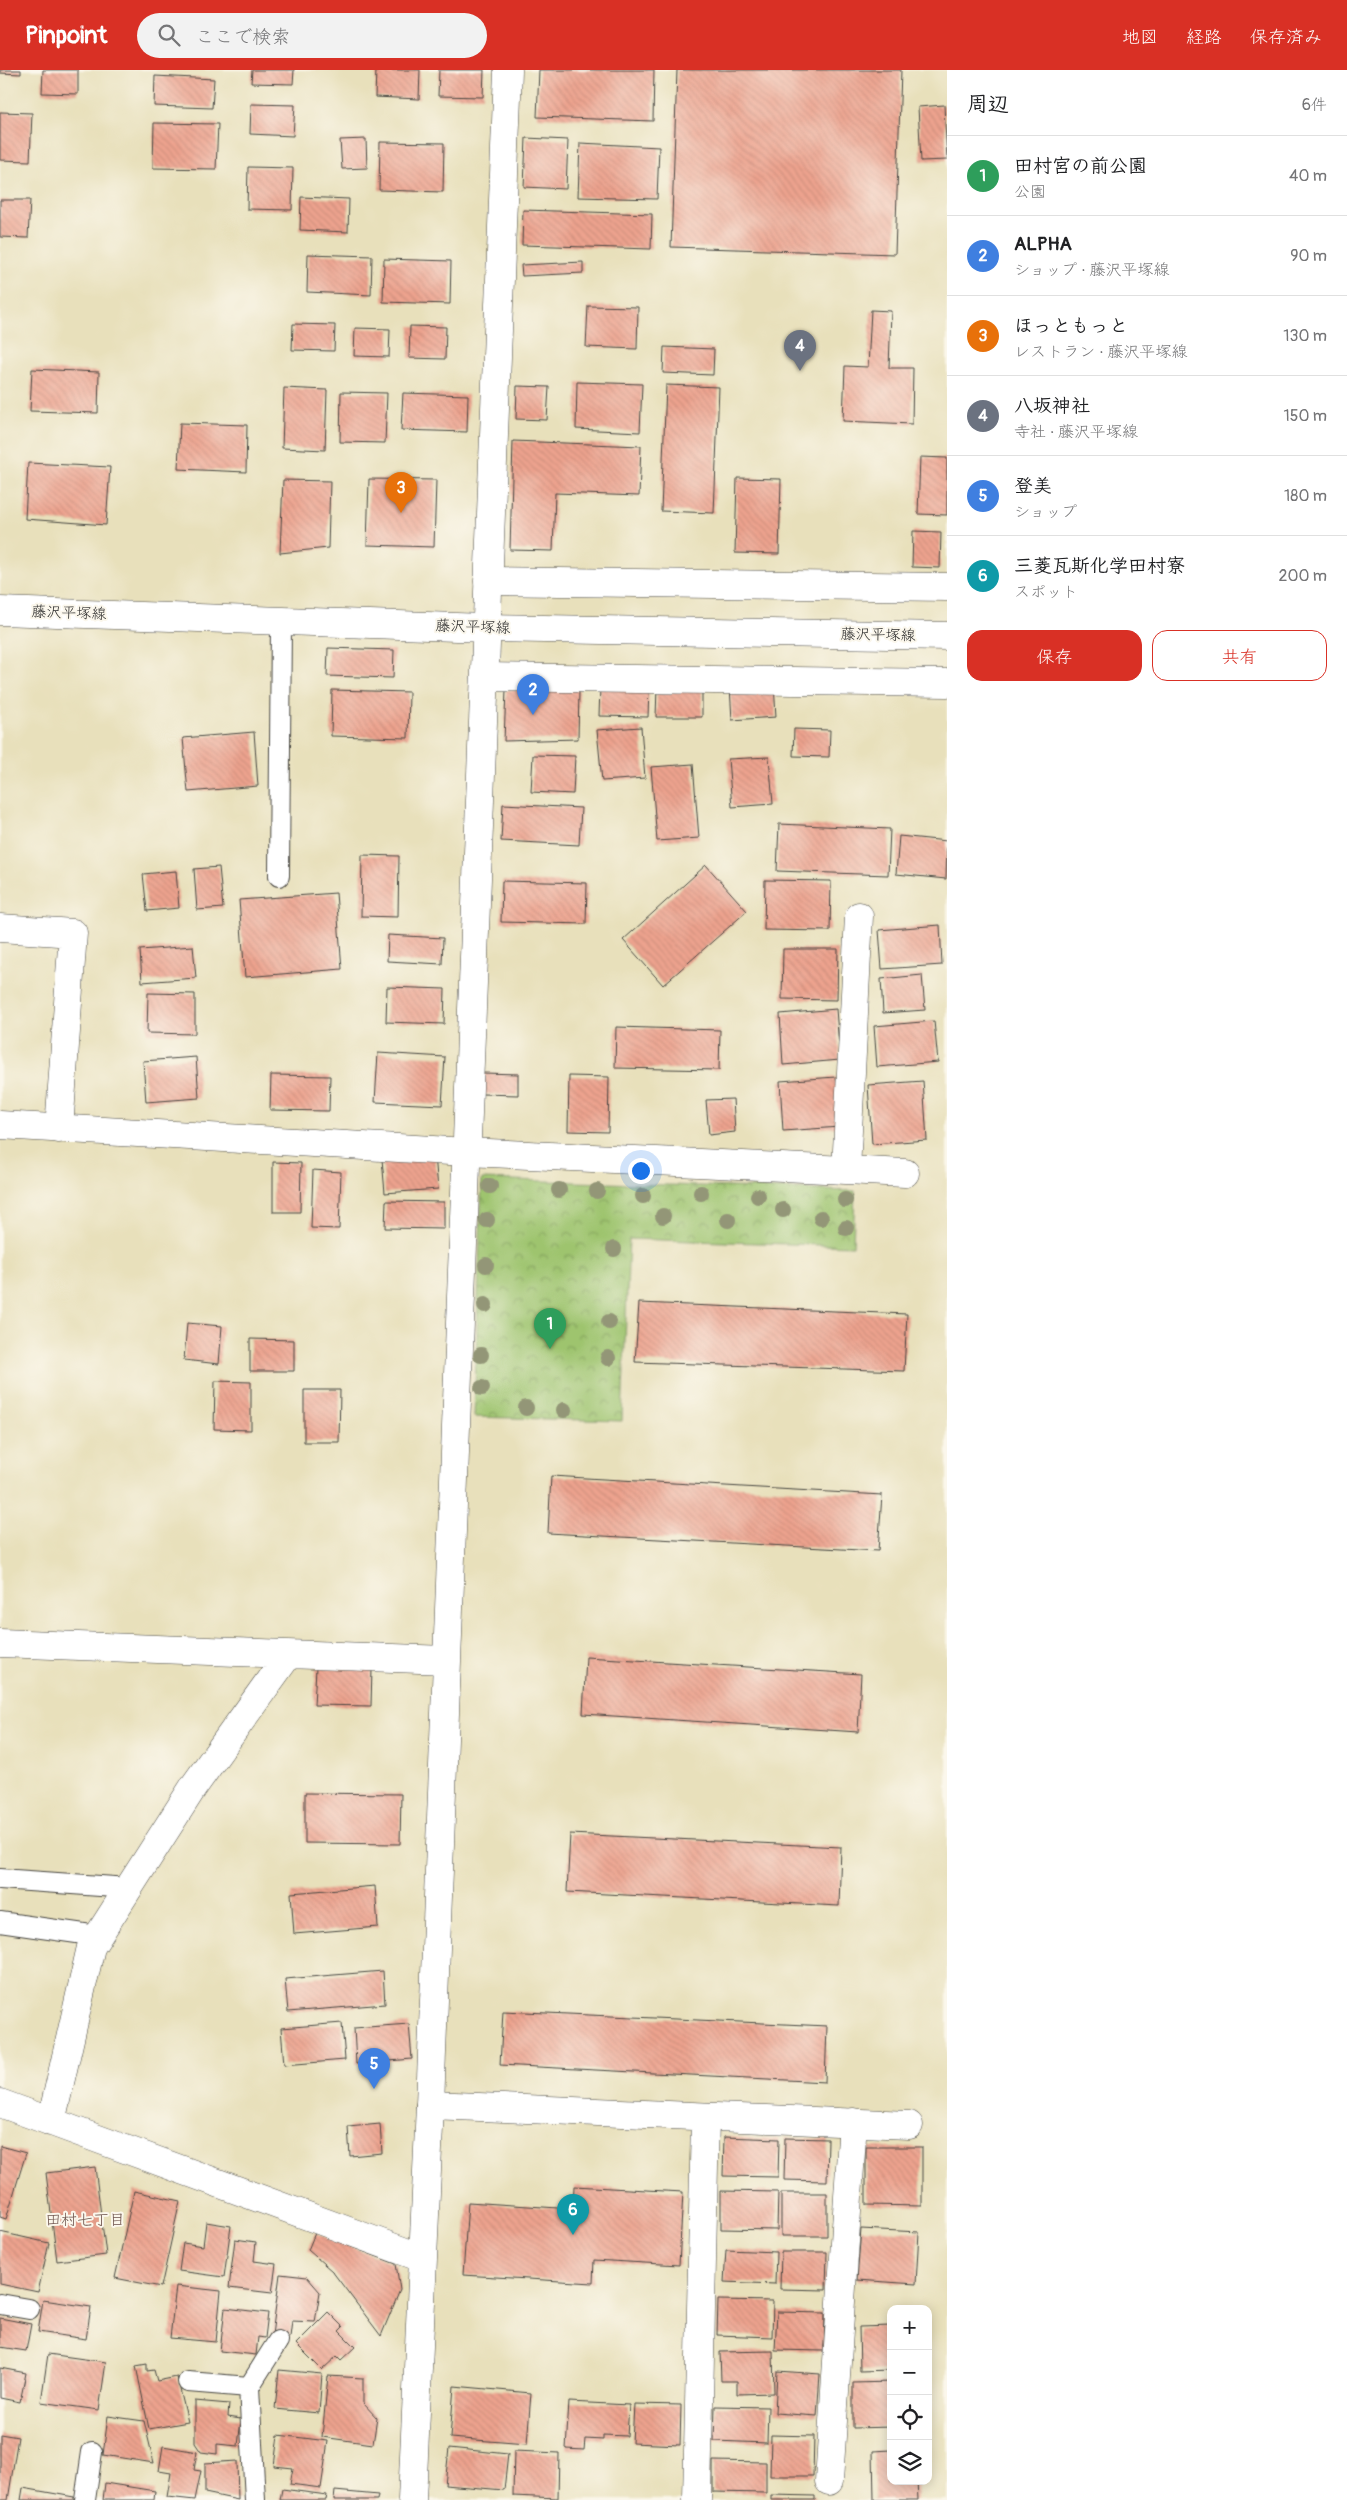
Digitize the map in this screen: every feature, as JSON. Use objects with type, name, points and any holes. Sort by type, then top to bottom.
[{"type":"street","points":[[412,2500],[430,2105],[486,677],[485,628],[508,70]]},
{"type":"street","points":[[488,581],[947,587]]},
{"type":"street","name":"藤沢平塚線","points":[[0,611],[485,628],[947,636]]},
{"type":"street","points":[[486,677],[947,684]]},
{"type":"street","points":[[846,1170],[859,916]]},
{"type":"street","points":[[0,928],[73,933],[59,1129]]},
{"type":"street","points":[[0,1126],[467,1152],[905,1172]]},
{"type":"street","points":[[0,1643],[446,1660]]},
{"type":"street","points":[[51,2122],[91,1946],[194,1786],[288,1655]]},
{"type":"street","points":[[0,2103],[422,2258]]},
{"type":"street","points":[[430,2105],[909,2125]]},
{"type":"street","points":[[697,2500],[705,2117]]},
{"type":"street","points":[[829,2482],[853,2122]]},
{"type":"lane","points":[[279,876],[281,620]]},
{"type":"lane","points":[[0,1879],[129,1888]]},
{"type":"lane","points":[[0,1922],[98,1936]]},
{"type":"lane","points":[[0,2304],[29,2308]]},
{"type":"lane","points":[[255,2500],[249,2387],[278,2341]]},
{"type":"lane","points":[[188,2382],[249,2387]]},
{"type":"lane","points":[[85,2500],[92,2452]]},
{"type":"green space","points":[[482,1179],[855,1191],[853,1246],[629,1239],[622,1421],[474,1417]]},
{"type":"building","points":[[0,70],[21,70],[21,74],[0,73]]},
{"type":"building","points":[[43,70],[78,70],[78,94],[42,93]]},
{"type":"building","points":[[252,70],[294,70],[293,84],[251,83]]},
{"type":"building","points":[[376,70],[420,70],[419,99],[375,97]]},
{"type":"building","points":[[439,70],[484,70],[483,97],[438,96]]},
{"type":"building","points":[[539,70],[654,70],[653,121],[537,117]]},
{"type":"building","points":[[677,70],[901,70],[895,254],[671,247]]},
{"type":"building","points":[[155,76],[214,79],[212,108],[154,106]]},
{"type":"building","points":[[251,104],[295,105],[293,136],[250,134]]},
{"type":"building","points":[[944,105],[947,160],[921,161],[918,107]]},
{"type":"building","points":[[0,112],[32,113],[30,161],[0,160]]},
{"type":"building","points":[[154,123],[218,124],[216,169],[153,168]]},
{"type":"building","points":[[526,138],[568,140],[566,189],[524,187]]},
{"type":"building","points":[[366,139],[367,168],[342,169],[340,140]]},
{"type":"building","points":[[380,142],[444,143],[443,192],[379,190]]},
{"type":"building","points":[[580,143],[659,147],[657,199],[578,197]]},
{"type":"building","points":[[248,167],[293,168],[292,210],[247,209]]},
{"type":"building","points":[[301,197],[349,199],[348,232],[300,230]]},
{"type":"building","points":[[0,200],[30,200],[28,238],[0,237]]},
{"type":"building","points":[[523,210],[652,214],[651,249],[522,245]]},
{"type":"building","points":[[308,254],[372,256],[371,295],[307,292]]},
{"type":"building","points":[[384,259],[451,261],[450,304],[383,302]]},
{"type":"building","points":[[583,262],[583,273],[522,276],[521,265]]},
{"type":"building","points":[[588,306],[638,307],[637,349],[586,347]]},
{"type":"building","points":[[871,310],[891,311],[889,368],[913,368],[912,424],[843,421],[845,366],[868,367]]},
{"type":"building","points":[[293,324],[335,325],[334,351],[292,350]]},
{"type":"building","points":[[410,326],[446,327],[445,359],[409,358]]},
{"type":"building","points":[[355,328],[390,329],[389,357],[354,356]]},
{"type":"building","points":[[664,347],[714,349],[713,375],[663,373]]},
{"type":"building","points":[[32,369],[99,372],[98,413],[30,411]]},
{"type":"building","points":[[577,382],[642,384],[640,432],[576,429]]},
{"type":"building","points":[[666,385],[719,387],[714,513],[661,511]]},
{"type":"building","points":[[517,386],[549,387],[547,420],[516,419]]},
{"type":"building","points":[[284,388],[327,390],[325,450],[282,448]]},
{"type":"building","points":[[341,392],[387,393],[385,443],[340,442]]},
{"type":"building","points":[[403,393],[468,395],[467,432],[401,430]]},
{"type":"building","points":[[180,423],[247,425],[246,472],[178,469]]},
{"type":"building","points":[[513,441],[641,446],[639,496],[555,493],[553,551],[510,550]]},
{"type":"building","points":[[920,457],[947,458],[947,515],[918,514]]},
{"type":"building","points":[[28,463],[110,467],[106,525],[25,519]]},
{"type":"building","points":[[737,478],[781,479],[779,554],[735,553]]},
{"type":"building","points":[[369,479],[436,480],[434,547],[367,545]]},
{"type":"building","points":[[283,480],[330,481],[328,548],[280,553]]},
{"type":"building","points":[[913,531],[941,532],[940,568],[912,567]]},
{"type":"building","points":[[328,648],[394,650],[393,678],[327,676]]},
{"type":"building","points":[[774,684],[776,717],[732,720],[730,687]]},
{"type":"building","points":[[600,687],[649,688],[648,717],[599,716]]},
{"type":"building","points":[[657,687],[702,688],[702,717],[656,717]]},
{"type":"building","points":[[332,690],[409,692],[408,738],[331,736]]},
{"type":"building","points":[[506,690],[579,690],[578,739],[504,741]]},
{"type":"building","points":[[641,727],[645,778],[602,781],[597,730]]},
{"type":"building","points":[[794,729],[830,730],[829,757],[793,756]]},
{"type":"building","points":[[254,732],[258,786],[188,792],[183,738]]},
{"type":"building","points":[[533,755],[575,756],[573,794],[531,792]]},
{"type":"building","points":[[769,757],[773,804],[732,807],[728,759]]},
{"type":"building","points":[[693,764],[699,838],[657,841],[651,767]]},
{"type":"building","points":[[503,804],[581,808],[579,845],[501,841]]},
{"type":"building","points":[[779,824],[890,829],[888,875],[777,871]]},
{"type":"building","points":[[899,836],[947,841],[946,879],[896,874]]},
{"type":"building","points":[[362,855],[399,856],[398,917],[361,916]]},
{"type":"building","points":[[706,865],[747,911],[663,985],[623,940]]},
{"type":"building","points":[[219,867],[223,908],[197,910],[194,869]]},
{"type":"building","points":[[176,871],[179,908],[147,911],[143,874]]},
{"type":"building","points":[[765,880],[831,881],[830,931],[764,930]]},
{"type":"building","points":[[502,881],[587,883],[586,924],[501,922]]},
{"type":"building","points":[[336,893],[342,969],[245,977],[239,900]]},
{"type":"building","points":[[940,925],[942,965],[882,969],[879,930]]},
{"type":"building","points":[[388,935],[443,938],[442,964],[387,961]]},
{"type":"building","points":[[193,946],[196,978],[142,982],[140,950]]},
{"type":"building","points":[[783,949],[838,949],[837,1000],[782,999]]},
{"type":"building","points":[[922,975],[925,1010],[883,1013],[881,979]]},
{"type":"building","points":[[387,987],[445,989],[444,1024],[386,1022]]},
{"type":"building","points":[[148,993],[195,994],[195,1034],[147,1033]]},
{"type":"building","points":[[836,1009],[840,1060],[783,1065],[780,1014]]},
{"type":"building","points":[[934,1021],[938,1062],[877,1067],[874,1026]]},
{"type":"building","points":[[616,1027],[720,1030],[719,1070],[615,1068]]},
{"type":"building","points":[[378,1053],[445,1057],[442,1105],[375,1102]]},
{"type":"building","points":[[196,1057],[199,1098],[146,1102],[143,1061]]},
{"type":"building","points":[[483,1073],[518,1074],[518,1095],[482,1094]]},
{"type":"building","points":[[271,1075],[330,1076],[329,1111],[270,1110]]},
{"type":"building","points":[[569,1076],[609,1077],[608,1132],[568,1131]]},
{"type":"building","points":[[836,1077],[840,1127],[783,1131],[780,1081]]},
{"type":"building","points":[[923,1081],[927,1140],[872,1144],[868,1085]]},
{"type":"building","points":[[733,1099],[735,1132],[709,1135],[706,1100]]},
{"type":"building","points":[[435,1155],[438,1189],[385,1193],[382,1159]]},
{"type":"building","points":[[273,1162],[301,1163],[300,1212],[273,1212]]},
{"type":"building","points":[[313,1170],[341,1172],[339,1229],[311,1228]]},
{"type":"building","points":[[386,1201],[444,1202],[444,1229],[385,1228]]},
{"type":"building","points":[[639,1303],[907,1314],[904,1371],[635,1362]]},
{"type":"building","points":[[187,1323],[222,1326],[219,1364],[184,1360]]},
{"type":"building","points":[[250,1339],[294,1340],[294,1371],[250,1371]]},
{"type":"building","points":[[215,1381],[251,1382],[251,1430],[214,1429]]},
{"type":"building","points":[[304,1390],[340,1390],[339,1442],[304,1442]]},
{"type":"building","points":[[551,1476],[882,1495],[878,1551],[548,1533]]},
{"type":"building","points":[[586,1657],[861,1674],[858,1732],[583,1714]]},
{"type":"building","points":[[316,1668],[372,1669],[371,1706],[314,1705]]},
{"type":"building","points":[[305,1793],[401,1794],[400,1844],[305,1843]]},
{"type":"building","points":[[570,1834],[841,1847],[839,1906],[567,1892]]},
{"type":"building","points":[[375,1886],[378,1927],[294,1934],[291,1893]]},
{"type":"building","points":[[383,1971],[385,2004],[288,2012],[285,1979]]},
{"type":"building","points":[[503,2011],[827,2026],[825,2082],[500,2065]]},
{"type":"building","points":[[342,2023],[345,2060],[284,2065],[281,2028]]},
{"type":"building","points":[[409,2024],[412,2059],[356,2064],[354,2028]]},
{"type":"building","points":[[380,2124],[382,2153],[350,2156],[348,2127]]},
{"type":"building","points":[[724,2137],[779,2139],[778,2177],[723,2176]]},
{"type":"building","points":[[785,2138],[828,2139],[827,2181],[784,2180]]},
{"type":"building","points":[[0,2146],[26,2153],[6,2219],[0,2217]]},
{"type":"building","points":[[866,2147],[922,2147],[922,2206],[866,2205]]},
{"type":"building","points":[[95,2167],[106,2255],[57,2261],[46,2173]]},
{"type":"building","points":[[574,2186],[683,2192],[679,2265],[594,2260],[593,2283],[463,2275],[468,2202],[573,2209]]},
{"type":"building","points":[[134,2191],[180,2201],[161,2287],[115,2278]]},
{"type":"building","points":[[721,2191],[778,2192],[777,2230],[721,2229]]},
{"type":"building","points":[[781,2193],[827,2193],[827,2236],[781,2236]]},
{"type":"building","points":[[206,2222],[231,2226],[224,2277],[179,2271],[183,2243],[203,2246]]},
{"type":"building","points":[[861,2229],[919,2232],[916,2284],[857,2280]]},
{"type":"building","points":[[0,2232],[49,2243],[38,2292],[0,2284]]},
{"type":"building","points":[[315,2233],[396,2264],[400,2290],[381,2336],[332,2271],[308,2250]]},
{"type":"building","points":[[235,2239],[256,2242],[254,2261],[276,2264],[272,2293],[229,2288]]},
{"type":"building","points":[[726,2250],[776,2252],[775,2284],[724,2282]]},
{"type":"building","points":[[781,2252],[827,2252],[826,2290],[780,2289]]},
{"type":"building","points":[[280,2274],[307,2277],[320,2292],[315,2322],[292,2321],[290,2337],[272,2335]]},
{"type":"building","points":[[176,2286],[221,2291],[216,2342],[170,2338]]},
{"type":"building","points":[[43,2300],[91,2307],[86,2339],[38,2332]]},
{"type":"building","points":[[718,2300],[773,2301],[772,2337],[717,2335]]},
{"type":"building","points":[[225,2308],[268,2313],[265,2338],[258,2337],[256,2355],[220,2351]]},
{"type":"building","points":[[328,2312],[343,2327],[339,2331],[355,2347],[341,2360],[337,2356],[322,2370],[296,2344]]},
{"type":"building","points":[[777,2312],[825,2313],[824,2351],[775,2350]]},
{"type":"building","points":[[0,2318],[31,2324],[26,2351],[0,2347]]},
{"type":"building","points":[[887,2326],[887,2370],[860,2371],[859,2327]]},
{"type":"building","points":[[773,2351],[774,2393],[737,2394],[737,2381],[721,2381],[720,2352]]},
{"type":"building","points":[[48,2354],[106,2362],[99,2410],[41,2402]]},
{"type":"building","points":[[147,2364],[147,2371],[154,2370],[157,2381],[177,2377],[188,2422],[149,2429],[136,2366]]},
{"type":"building","points":[[0,2368],[26,2373],[20,2402],[0,2398]]},
{"type":"building","points":[[279,2370],[322,2374],[319,2413],[275,2409]]},
{"type":"building","points":[[777,2371],[820,2374],[817,2416],[775,2413]]},
{"type":"building","points":[[328,2376],[363,2378],[363,2403],[377,2418],[373,2444],[322,2437]]},
{"type":"building","points":[[887,2382],[887,2427],[853,2428],[853,2383]]},
{"type":"building","points":[[454,2386],[531,2393],[527,2444],[450,2438]]},
{"type":"building","points":[[195,2401],[229,2404],[228,2417],[241,2419],[238,2446],[217,2444],[217,2454],[201,2452],[195,2443]]},
{"type":"building","points":[[569,2402],[629,2405],[627,2436],[603,2435],[603,2440],[585,2439],[584,2450],[566,2449]]},
{"type":"building","points":[[634,2404],[681,2405],[680,2445],[632,2443]]},
{"type":"building","points":[[715,2406],[768,2407],[767,2443],[714,2441]]},
{"type":"building","points":[[108,2416],[144,2421],[154,2463],[103,2455]]},
{"type":"building","points":[[0,2434],[18,2437],[8,2500],[0,2500]]},
{"type":"building","points":[[278,2435],[328,2441],[321,2488],[290,2484],[293,2468],[274,2466]]},
{"type":"building","points":[[771,2435],[814,2436],[813,2476],[770,2476]]},
{"type":"building","points":[[163,2446],[197,2452],[194,2470],[201,2471],[195,2500],[167,2497],[171,2473],[159,2471]]},
{"type":"building","points":[[449,2448],[508,2454],[504,2490],[445,2485]]},
{"type":"building","points":[[887,2450],[887,2485],[917,2485],[918,2500],[874,2500],[873,2451]]},
{"type":"building","points":[[514,2451],[559,2453],[558,2498],[513,2496]]},
{"type":"building","points":[[237,2461],[238,2500],[205,2493],[205,2463]]},
{"type":"building","points":[[713,2461],[766,2462],[766,2493],[713,2492]]},
{"type":"building","points":[[105,2483],[155,2491],[154,2500],[103,2500]]},
{"type":"building","points":[[23,2488],[74,2497],[74,2500],[21,2500]]},
{"type":"building","points":[[282,2489],[327,2495],[326,2500],[280,2500]]},
{"type":"building","points":[[335,2491],[378,2495],[377,2500],[334,2500]]},
{"type":"building","points":[[771,2495],[815,2496],[815,2500],[771,2500]]},
{"type":"place","name":"八坂神社","points":[[800,371]]},
{"type":"place","name":"ほっともっと","points":[[401,513]]},
{"type":"place","name":"ALPHA","points":[[533,715]]},
{"type":"place","name":"田村宮の前公園","points":[[550,1349]]},
{"type":"place","name":"登美","points":[[374,2089]]},
{"type":"place","name":"三菱瓦斯化学田村寮","points":[[573,2235]]},
{"type":"district","name":"田村七丁目","points":[[85,2220]]}]
